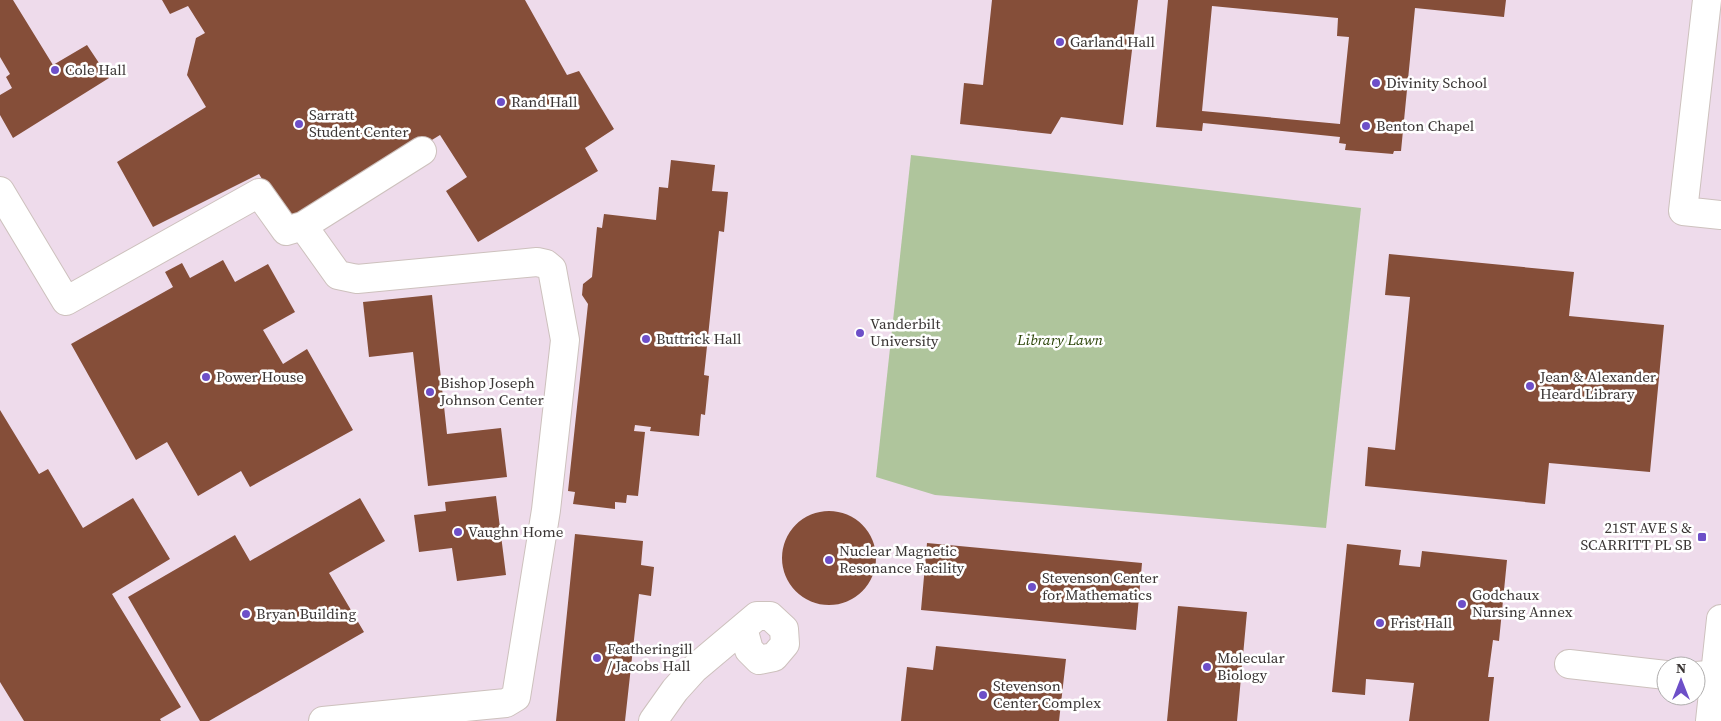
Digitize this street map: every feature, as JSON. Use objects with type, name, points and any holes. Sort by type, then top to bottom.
[{"type":"main road","points":[[1707,0],[1683,211],[1721,215]]},
{"type":"main road","points":[[2,199],[66,302],[259,193],[286,231],[303,226],[422,150]]},
{"type":"main road","points":[[303,226],[338,275],[357,279],[537,262],[546,264],[552,269],[565,340],[546,510],[516,697],[506,703],[324,721]]},
{"type":"main road","points":[[1710,721],[1711,675],[1721,620]]},
{"type":"main road","points":[[653,721],[675,690],[694,669],[743,628]]},
{"type":"main road","points":[[1569,664],[1656,674]]},
{"type":"shaded area","name":"Vanderbilt University","points":[[0,0],[1721,0],[1721,721],[0,721]]},
{"type":"green space","name":"Library Lawn","points":[[911,155],[1361,208],[1326,528],[935,495],[876,477]]},
{"type":"building","name":"Cole Hall","points":[[0,0],[13,0],[53,65],[87,45],[109,78],[13,138],[0,115],[0,95],[12,88],[6,77],[10,74],[0,57]]},
{"type":"building","points":[[162,0],[525,0],[567,75],[579,71],[614,129],[585,148],[598,171],[478,242],[446,191],[467,177],[440,135],[291,226],[259,174],[153,227],[117,162],[206,107],[187,75],[196,38],[205,33],[188,6],[170,14]]},
{"type":"building","name":"Garland Hall","points":[[992,0],[1138,0],[1123,125],[1061,117],[1051,134],[960,124],[964,83],[983,85]]},
{"type":"building","name":"Divinity School","points":[[1168,0],[1506,0],[1504,17],[1415,8],[1401,151],[1394,151],[1393,154],[1345,150],[1346,144],[1339,143],[1340,137],[1203,123],[1202,131],[1156,127]],"holes":[[[1212,6],[1338,18],[1337,36],[1349,37],[1340,124],[1202,111]]]},
{"type":"building","name":"Buttrick Hall","points":[[671,160],[715,165],[712,191],[728,192],[724,232],[719,231],[704,375],[709,376],[705,415],[701,414],[699,436],[650,431],[651,427],[635,425],[634,431],[645,432],[638,496],[627,495],[626,503],[615,502],[615,509],[573,504],[575,492],[568,491],[588,304],[582,295],[583,284],[592,277],[597,227],[602,228],[604,214],[656,220],[659,187],[668,188]]},
{"type":"building","name":"Jean & Alexander Heard Library","points":[[1389,254],[1574,272],[1569,316],[1664,325],[1650,472],[1549,463],[1545,504],[1365,486],[1368,447],[1395,450],[1410,297],[1385,295]]},
{"type":"building","name":"Power House","points":[[223,260],[235,282],[268,264],[295,312],[263,330],[283,364],[307,349],[353,430],[250,487],[241,471],[198,496],[167,442],[136,460],[71,344],[173,287],[165,272],[182,263],[190,278]]},
{"type":"building","name":"Bishop Joseph Johnson Center","points":[[432,295],[447,434],[501,428],[507,477],[428,486],[413,352],[369,357],[363,302]]},
{"type":"building","points":[[0,410],[39,474],[48,469],[83,528],[133,498],[170,559],[112,594],[181,707],[160,719],[161,721],[24,721],[0,682]]},
{"type":"building","name":"Vaughn Home","points":[[496,496],[506,575],[457,581],[452,548],[419,552],[414,515],[446,511],[445,502]]},
{"type":"building","name":"Bryan Building","points":[[360,498],[385,541],[329,573],[364,632],[209,721],[200,721],[128,597],[235,535],[250,561]]},
{"type":"building","name":"Nuclear Magnetic Resonance Facility","points":[[829,511],[847,515],[862,525],[872,540],[876,558],[872,576],[862,591],[847,601],[829,605],[811,601],[796,591],[786,576],[782,558],[786,540],[796,525],[811,515]]},
{"type":"building","name":"Featheringill / Jacobs Hall","points":[[575,534],[643,541],[641,565],[654,567],[651,596],[639,594],[625,721],[556,721]]},
{"type":"building","name":"Stevenson Center for Mathematics","points":[[927,543],[1142,563],[1136,630],[921,610]]},
{"type":"building","points":[[1347,544],[1401,550],[1399,565],[1420,567],[1422,551],[1507,560],[1499,641],[1493,640],[1488,677],[1494,677],[1489,721],[1409,721],[1414,683],[1366,679],[1365,695],[1332,692]]},
{"type":"building","name":"Molecular Biology","points":[[1178,606],[1247,612],[1237,721],[1167,721]]},
{"type":"building","name":"Stevenson Center Complex","points":[[936,646],[1066,659],[1059,721],[901,721],[907,667],[933,670]]},
{"type":"place","name":"Garland Hall","points":[[1060,42]]},
{"type":"place","name":"Cole Hall","points":[[55,70]]},
{"type":"place","name":"Divinity School","points":[[1376,83]]},
{"type":"place","name":"Rand Hall","points":[[501,102]]},
{"type":"place","name":"Sarratt Student Center","points":[[299,124]]},
{"type":"place","name":"Benton Chapel","points":[[1366,126]]},
{"type":"place","name":"Vanderbilt University","points":[[860,333]]},
{"type":"place","name":"Buttrick Hall","points":[[646,339]]},
{"type":"place","name":"Power House","points":[[206,377]]},
{"type":"place","name":"Jean & Alexander Heard Library","points":[[1530,386]]},
{"type":"place","name":"Bishop Joseph Johnson Center","points":[[430,392]]},
{"type":"place","name":"Vaughn Home","points":[[458,532]]},
{"type":"place","name":"21ST AVE S & SCARRITT PL SB","points":[[1702,537]]},
{"type":"place","name":"Nuclear Magnetic Resonance Facility","points":[[829,560]]},
{"type":"place","name":"Stevenson Center for Mathematics","points":[[1032,587]]},
{"type":"place","name":"Godchaux Nursing Annex","points":[[1462,604]]},
{"type":"place","name":"Bryan Building","points":[[246,614]]},
{"type":"place","name":"Frist Hall","points":[[1380,623]]},
{"type":"place","name":"Featheringill / Jacobs Hall","points":[[597,658]]},
{"type":"place","name":"Molecular Biology","points":[[1207,667]]},
{"type":"place","name":"Stevenson Center Complex","points":[[983,695]]}]
